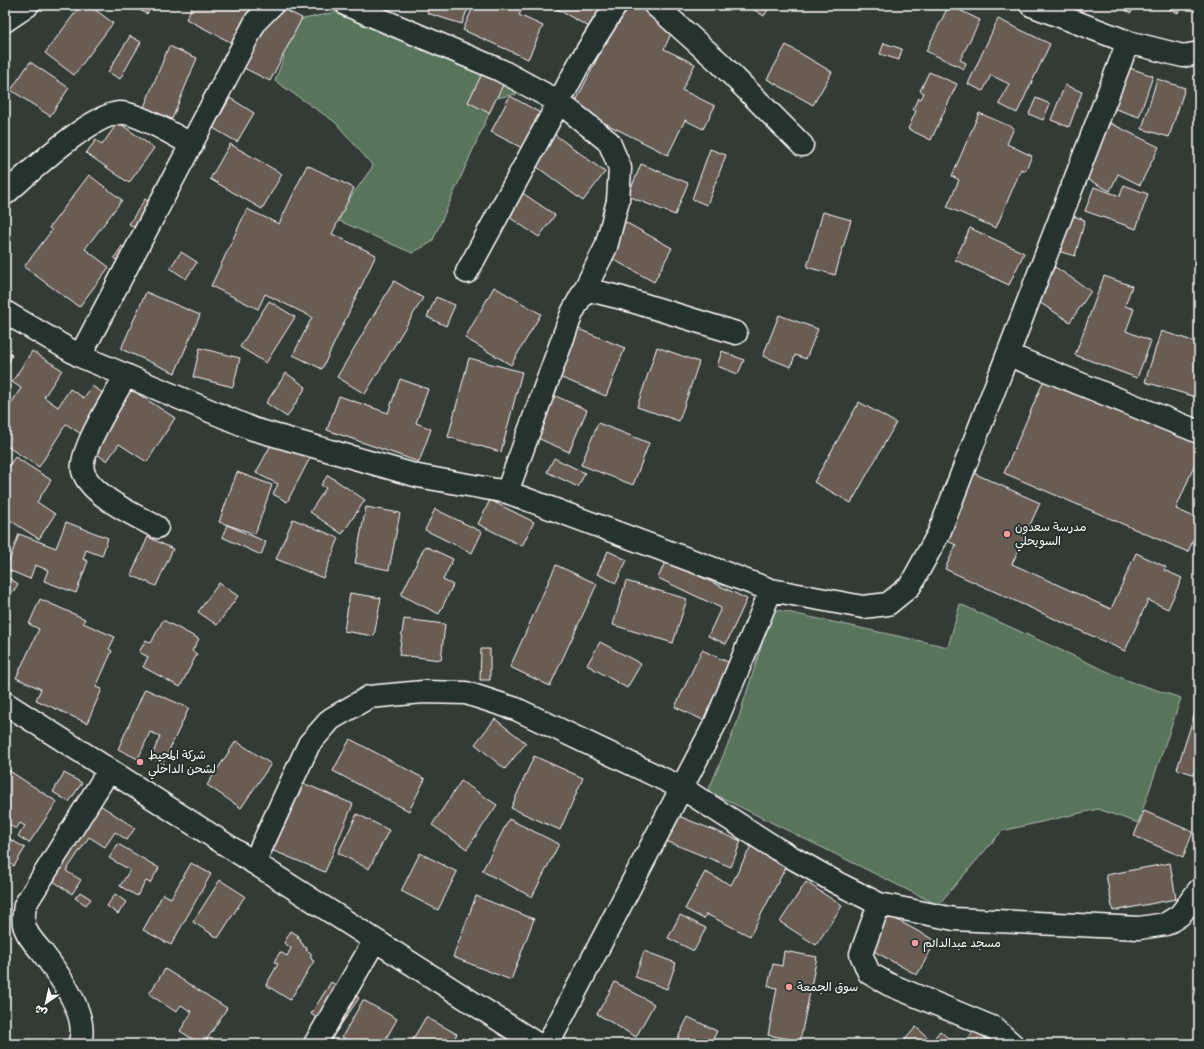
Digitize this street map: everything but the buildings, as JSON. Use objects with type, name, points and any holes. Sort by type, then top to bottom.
[{"type":"street","points":[[80,356],[256,21],[272,5]]},
{"type":"street","points":[[347,5],[500,70],[559,102],[610,142],[620,168],[618,201],[606,247],[572,313],[507,492]]},
{"type":"street","points":[[467,272],[580,62],[616,5]]},
{"type":"street","points":[[655,5],[720,63],[802,145]]},
{"type":"street","points":[[1031,5],[1128,42],[1183,56],[1199,53]]},
{"type":"street","points":[[5,21],[27,6]]},
{"type":"street","points":[[5,312],[80,356],[252,429],[418,476],[507,492],[771,590],[863,607],[888,604],[910,586],[939,532],[1009,355],[1128,42]]},
{"type":"street","points":[[5,194],[50,155],[97,120],[120,112],[140,118],[192,145]]},
{"type":"street","points":[[585,289],[622,298],[736,333]]},
{"type":"street","points":[[1009,355],[1199,432]]},
{"type":"street","points":[[126,375],[85,450],[82,465],[83,472],[95,488],[118,507],[157,527]]},
{"type":"street","points":[[548,1044],[716,722],[771,590]]},
{"type":"street","points":[[254,863],[309,744],[331,719],[368,697],[423,692],[466,693],[516,709],[682,788],[777,849],[839,884],[879,904],[954,920],[1139,928],[1166,924],[1180,915],[1199,890]]},
{"type":"street","points":[[5,703],[537,1044]]},
{"type":"street","points":[[79,1044],[81,1039],[82,1020],[60,975],[25,930],[23,919],[25,905],[109,770]]},
{"type":"street","points":[[879,904],[861,954],[869,973],[888,984],[994,1028],[1012,1044]]},
{"type":"street","points":[[315,1044],[375,940]]},
{"type":"green space","points":[[340,11],[402,28],[522,93],[496,98],[432,242],[412,253],[335,219],[373,166],[335,122],[275,81],[284,57],[267,44],[281,24]]},
{"type":"green space","points":[[960,604],[1126,680],[1181,698],[1138,823],[1098,809],[1002,831],[938,905],[708,791],[737,723],[773,609],[948,647]]},
{"type":"place","name":"مدرسة سعدون السويحلي","points":[[1007,534]]},
{"type":"place","name":"شركة المحيط لشحن الداخلي","points":[[140,762]]},
{"type":"place","name":"مسجد عبدالدائم","points":[[915,943]]},
{"type":"place","name":"سوق الجمعة","points":[[789,987]]}]
